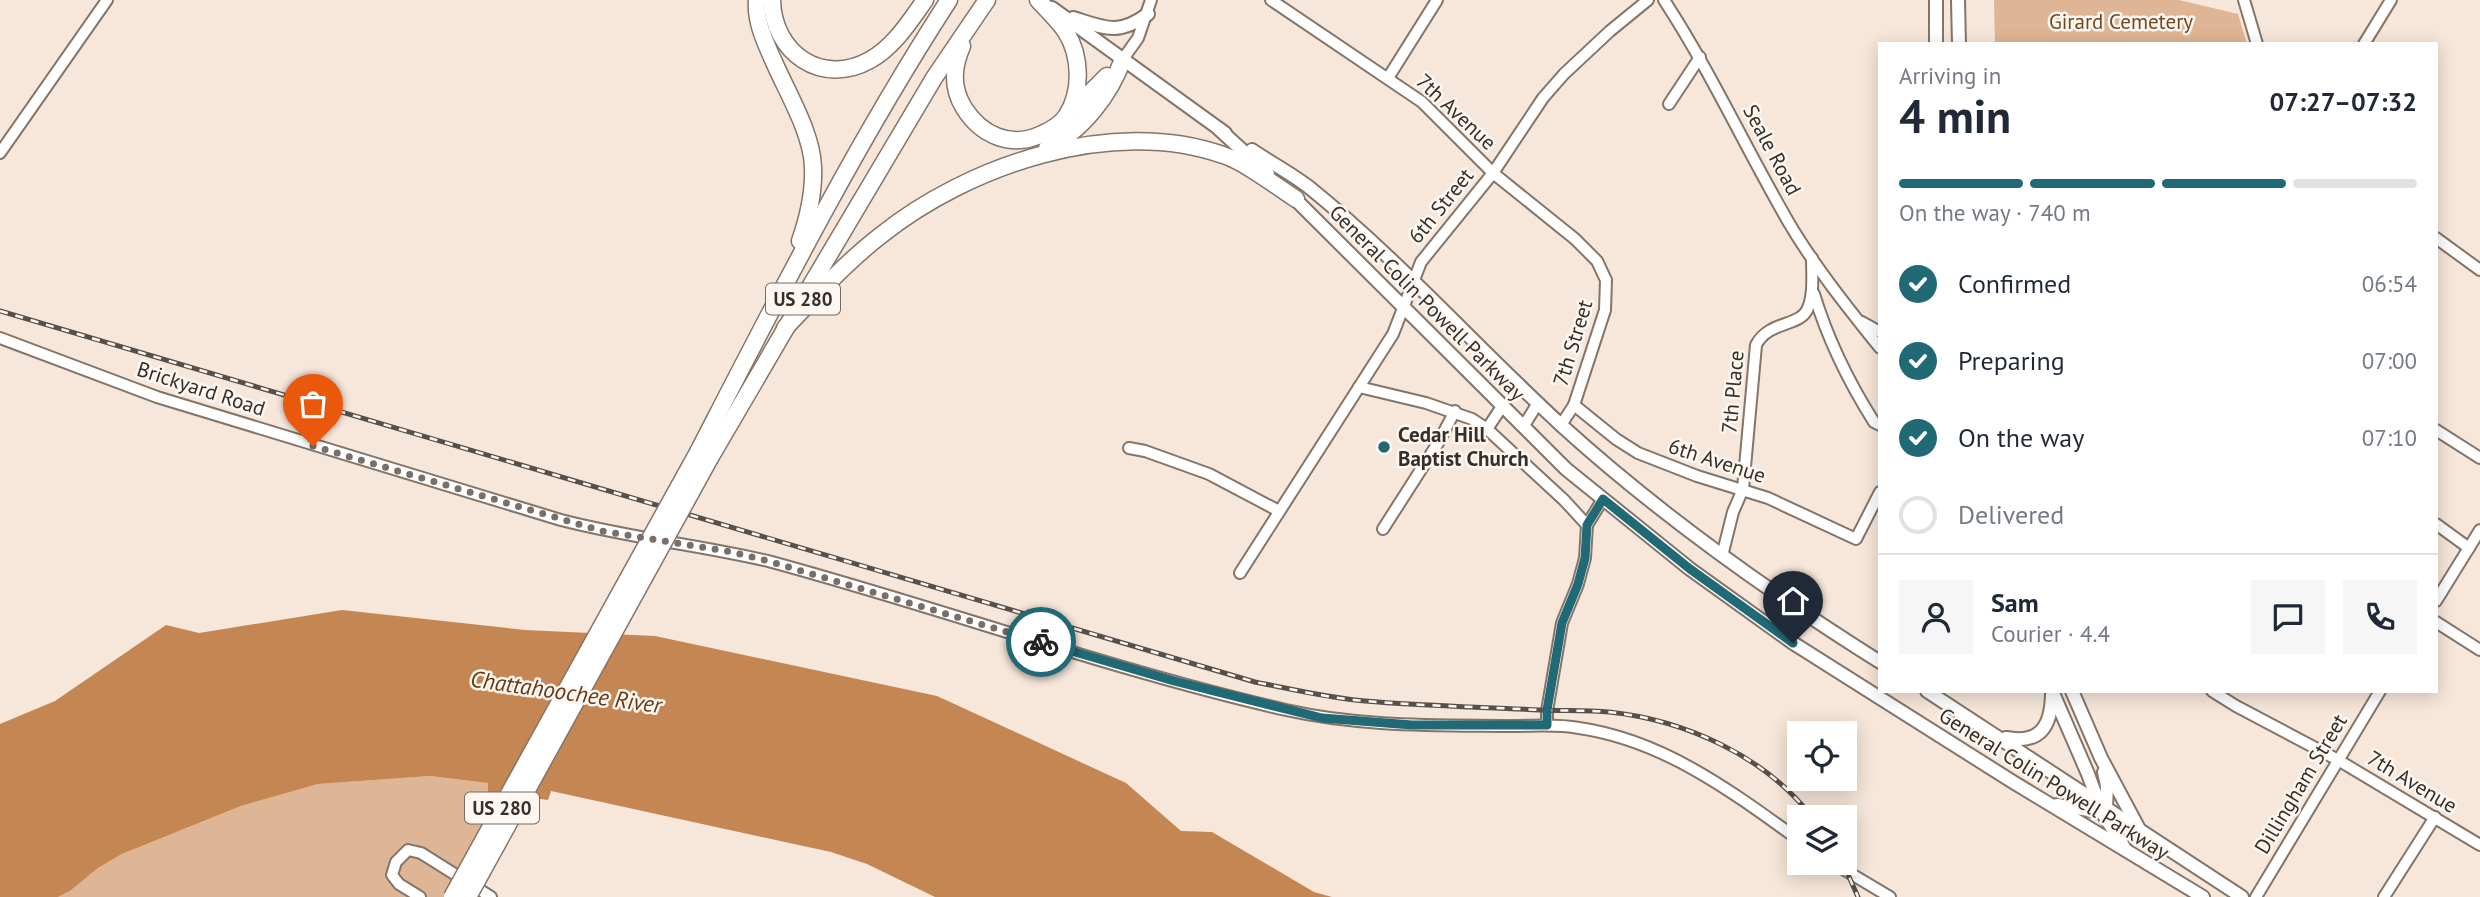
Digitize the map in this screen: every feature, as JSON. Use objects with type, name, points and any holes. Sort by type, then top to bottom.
[{"type":"highway","points":[[757,0],[756,8],[764,39],[806,135],[813,166],[808,218],[784,285]]},
{"type":"highway","points":[[772,0],[772,14],[779,35],[792,52],[810,64],[831,70],[852,68],[872,59],[897,38],[925,0]]},
{"type":"highway","name":"US 280","points":[[468,897],[704,455],[784,285],[885,102],[949,0]]},
{"type":"highway","name":"US 280","points":[[453,897],[704,455],[785,328],[934,78],[987,0]]},
{"type":"highway","points":[[1039,0],[1066,32],[1076,54],[1078,88],[1067,116]]},
{"type":"highway","points":[[976,16],[956,61],[954,87],[973,122],[991,135],[1012,141],[1033,139],[1053,130],[1123,59]]},
{"type":"highway","points":[[785,328],[841,268],[881,234],[926,205],[973,180],[1022,161],[1064,140],[1082,123],[1116,77],[1123,59]]},
{"type":"highway","points":[[1022,161],[1066,150],[1125,141],[1177,143],[1226,156],[1296,199]]},
{"type":"main road","name":"General Colin Powell Parkway","points":[[1039,0],[1219,129],[1308,187],[1412,281],[1561,425],[1631,486],[1777,597],[1878,661]]},
{"type":"main road","points":[[1936,0],[1936,42]]},
{"type":"main road","points":[[1958,0],[1959,42]]},
{"type":"main road","points":[[1060,14],[1096,26],[1116,29],[1130,26],[1147,14]]},
{"type":"main road","name":"General Colin Powell Parkway","points":[[1219,129],[1296,199],[1566,469],[1690,569],[1793,643],[2127,853],[2203,897]]},
{"type":"main road","name":"General Colin Powell Parkway","points":[[1930,693],[2000,737],[2102,808],[2242,897]]},
{"type":"main road","points":[[2000,737],[2019,740],[2036,736],[2045,727],[2051,709],[2052,693]]},
{"type":"main road","points":[[2053,693],[2102,808],[2127,853]]},
{"type":"main road","points":[[2073,693],[2101,758],[2141,832]]},
{"type":"main road","points":[[2101,758],[2107,786],[2102,808]]},
{"type":"main road","points":[[2050,804],[2102,808]]},
{"type":"street","points":[[0,153],[107,0]]},
{"type":"street","points":[[1123,59],[1138,38],[1151,0]]},
{"type":"street","name":"7th Avenue","points":[[1271,0],[1422,102],[1493,173],[1575,239],[1602,269]]},
{"type":"street","points":[[1388,78],[1437,0]]},
{"type":"street","name":"6th Street","points":[[1240,573],[1393,334],[1421,262],[1493,173],[1543,98],[1564,74],[1610,31],[1648,0]]},
{"type":"street","name":"Seale Road","points":[[1664,0],[1700,57],[1770,189],[1812,258],[1878,346]]},
{"type":"street","points":[[2245,0],[2256,42]]},
{"type":"street","points":[[2365,42],[2391,0]]},
{"type":"street","points":[[1670,104],[1700,57]]},
{"type":"street","points":[[2438,239],[2480,270]]},
{"type":"street","name":"7th Place","points":[[1722,556],[1733,512],[1743,489],[1756,345],[1760,336],[1775,326],[1803,317],[1807,312],[1811,302],[1812,258]]},
{"type":"street","name":"7th Street","points":[[1561,425],[1574,405],[1605,310],[1607,290],[1602,269]]},
{"type":"street","points":[[1811,284],[1825,331],[1853,389],[1878,424]]},
{"type":"street","name":"Seale Road","points":[[1852,313],[1868,327],[1878,331]]},
{"type":"street","name":"Brickyard Road","points":[[0,338],[158,397],[561,520],[602,531],[732,552],[768,561],[1113,664],[1286,710],[1322,718],[1370,723],[1547,725],[1578,727],[1609,734],[1669,754],[1787,832]]},
{"type":"street","points":[[1359,387],[1455,411],[1488,429],[1587,525]]},
{"type":"street","points":[[1523,427],[1538,403]]},
{"type":"street","points":[[1488,429],[1503,405]]},
{"type":"street","name":"6th Avenue","points":[[1574,405],[1638,453],[1697,476],[1768,498],[1856,538],[1878,496]]},
{"type":"street","points":[[1383,529],[1438,443],[1455,411]]},
{"type":"street","points":[[2438,431],[2480,458]]},
{"type":"street","points":[[1129,448],[1209,474],[1279,511]]},
{"type":"street","points":[[1547,725],[1558,638],[1585,558],[1587,525],[1603,499]]},
{"type":"street","points":[[2438,525],[2469,548]]},
{"type":"street","points":[[2438,598],[2480,530]]},
{"type":"street","points":[[2438,623],[2480,650]]},
{"type":"street","name":"7th Avenue","points":[[2215,693],[2338,760],[2480,845]]},
{"type":"street","name":"Dillingham Street","points":[[2256,897],[2379,693]]},
{"type":"street","points":[[2384,897],[2435,817]]},
{"type":"street","points":[[420,897],[399,884],[392,875],[396,862],[408,850],[421,853],[491,897]]},
{"type":"street","points":[[1853,875],[1890,897]]},
{"type":"green space","name":"Girard Cemetery","points":[[1994,0],[2179,0],[2238,14],[2246,42],[1995,42]]},
{"type":"green space","points":[[430,776],[489,783],[488,792],[500,793],[444,897],[58,897],[122,854],[241,806],[318,784]]},
{"type":"water","name":"Chattahoochee River","points":[[342,610],[525,630],[655,636],[937,696],[1126,783],[1181,831],[1212,832],[1314,892],[1332,897],[935,897],[867,864],[831,852],[551,791],[548,800],[488,792],[488,783],[430,776],[318,784],[241,806],[122,854],[58,897],[0,897],[0,724],[55,701],[166,625],[199,633]]},
{"type":"railway","points":[[0,311],[1255,682],[1323,696],[1365,701],[1601,711],[1666,723],[1694,733],[1747,759],[1771,776],[1802,805]]},
{"type":"railway","points":[[1848,875],[1858,897]]},
{"type":"way so far","points":[[313,446],[602,531],[732,552],[768,561],[1041,642]]},
{"type":"place","name":"Cedar Hill Baptist Church","points":[[1384,447]]},
{"type":"route","points":[[1041,642],[1174,681],[1322,718],[1412,725],[1547,725],[1558,638],[1585,558],[1587,525],[1603,499],[1690,569],[1793,643]]}]
